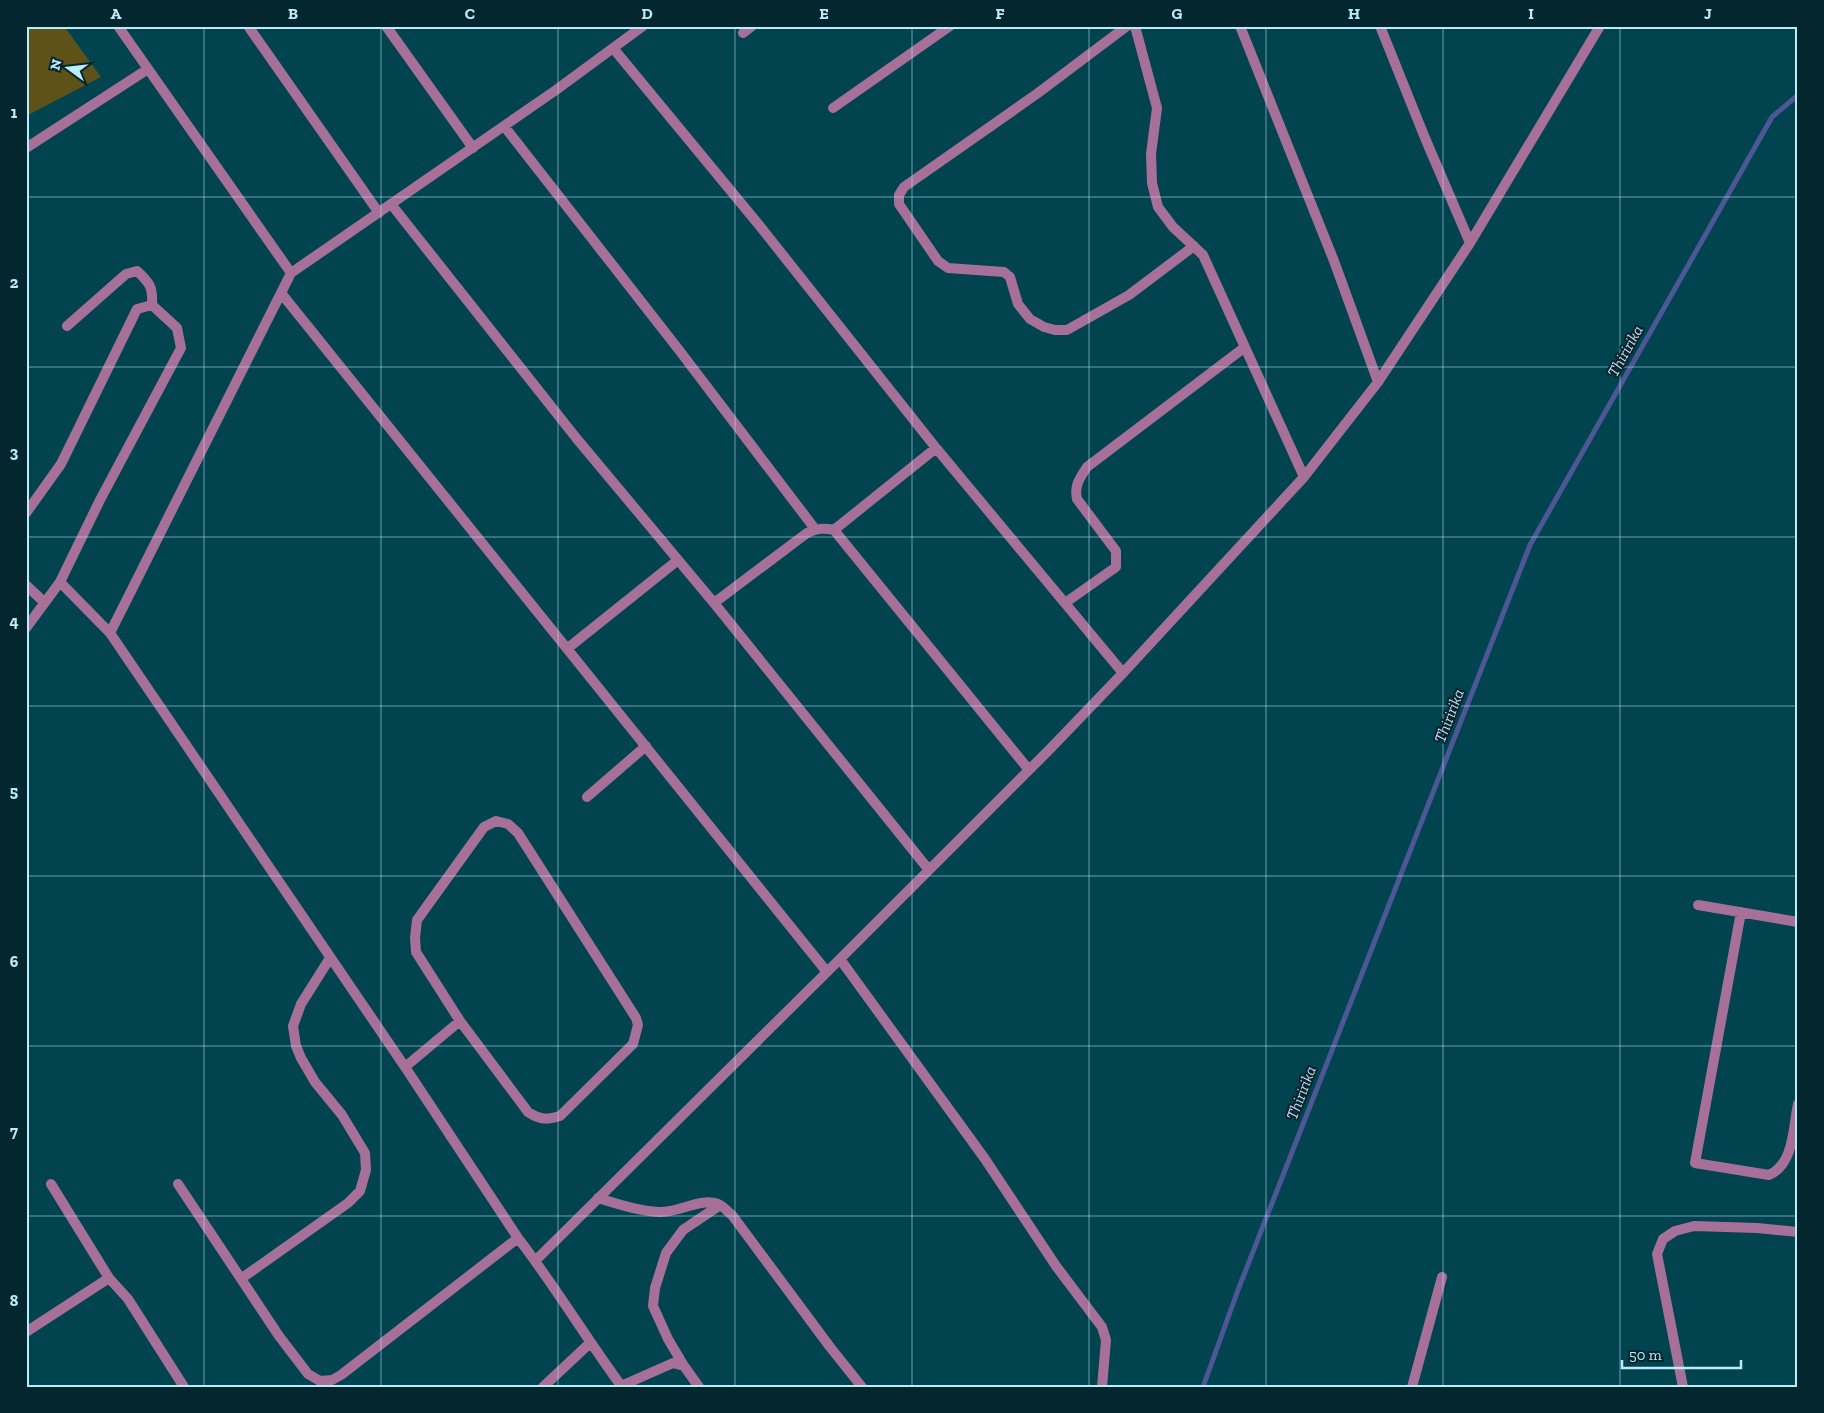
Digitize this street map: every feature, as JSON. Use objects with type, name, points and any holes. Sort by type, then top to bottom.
[{"type":"street","points":[[118,26],[291,273]]},
{"type":"street","points":[[248,26],[379,213]]},
{"type":"street","points":[[386,26],[473,148]]},
{"type":"street","points":[[110,633],[291,273],[473,148],[643,26]]},
{"type":"street","points":[[743,33],[752,26]]},
{"type":"street","points":[[833,108],[950,26]]},
{"type":"street","points":[[1127,26],[1038,93],[904,187],[900,195],[899,204],[938,261],[948,268],[1004,272],[1010,277],[1018,304],[1030,319],[1044,327],[1055,330],[1066,330],[1129,295],[1194,246]]},
{"type":"street","points":[[1134,26],[1157,108],[1151,154],[1152,183],[1158,207],[1173,227],[1203,255],[1304,477]]},
{"type":"street","points":[[1240,26],[1334,261],[1378,382]]},
{"type":"street","points":[[1380,26],[1428,146],[1470,243]]},
{"type":"street","points":[[535,1261],[1029,770],[1123,673],[1304,477],[1378,382],[1470,243],[1600,26]]},
{"type":"street","points":[[613,48],[759,226],[936,448],[1123,673]]},
{"type":"street","points":[[26,148],[148,69]]},
{"type":"street","points":[[504,126],[679,350],[815,529]]},
{"type":"street","points":[[391,204],[576,439],[714,603],[929,870]]},
{"type":"street","points":[[67,326],[126,274],[137,271],[149,282],[153,292],[152,305]]},
{"type":"street","points":[[281,293],[827,972]]},
{"type":"street","points":[[26,513],[61,464],[137,309],[152,305]]},
{"type":"street","points":[[26,628],[60,582],[100,500],[181,348],[177,328],[152,305]]},
{"type":"street","points":[[1065,603],[1116,567],[1117,562],[1116,551],[1077,499],[1076,485],[1087,467],[1245,347]]},
{"type":"street","points":[[834,530],[936,448]]},
{"type":"street","points":[[714,603],[815,529],[834,530],[1029,770]]},
{"type":"street","points":[[568,648],[678,560]]},
{"type":"street","points":[[60,582],[110,633],[405,1067],[518,1238],[621,1386],[673,1363],[684,1366]]},
{"type":"street","points":[[28,588],[44,602]]},
{"type":"street","points":[[587,797],[646,746]]},
{"type":"street","points":[[496,822],[508,824],[518,833],[636,1018],[638,1025],[637,1033],[633,1044],[560,1116],[548,1120],[538,1119],[528,1112],[460,1021],[416,952],[417,920],[484,827],[496,822]]},
{"type":"street","points":[[1698,904],[1798,922]]},
{"type":"street","points":[[1741,912],[1695,1163],[1769,1175],[1776,1172],[1788,1156],[1798,1104]]},
{"type":"street","points":[[242,1278],[348,1203],[360,1191],[366,1170],[365,1153],[342,1115],[315,1082],[296,1046],[293,1026],[296,1014],[310,988],[330,958]]},
{"type":"street","points":[[840,959],[985,1158],[1056,1266],[1102,1327],[1106,1340],[1102,1387]]},
{"type":"street","points":[[405,1067],[460,1021]]},
{"type":"street","points":[[51,1184],[109,1278],[128,1299],[184,1387]]},
{"type":"street","points":[[178,1184],[279,1336],[308,1374],[320,1381],[332,1380],[518,1238]]},
{"type":"street","points":[[598,1198],[638,1209],[661,1212],[708,1202],[720,1205],[732,1215],[862,1387]]},
{"type":"street","points":[[699,1387],[668,1339],[653,1306],[655,1288],[666,1253],[683,1230],[720,1205]]},
{"type":"street","points":[[1683,1387],[1657,1254],[1663,1239],[1674,1231],[1694,1226],[1757,1228],[1798,1232]]},
{"type":"street","points":[[1412,1387],[1442,1277]]},
{"type":"street","points":[[26,1332],[109,1278]]},
{"type":"street","points":[[543,1387],[590,1343]]},
{"type":"shaded area","points":[[26,26],[64,26],[101,77],[26,116]]},
{"type":"waterway","name":"Thiririka","points":[[1203,1387],[1238,1290],[1530,545],[1772,117],[1798,95]]}]
